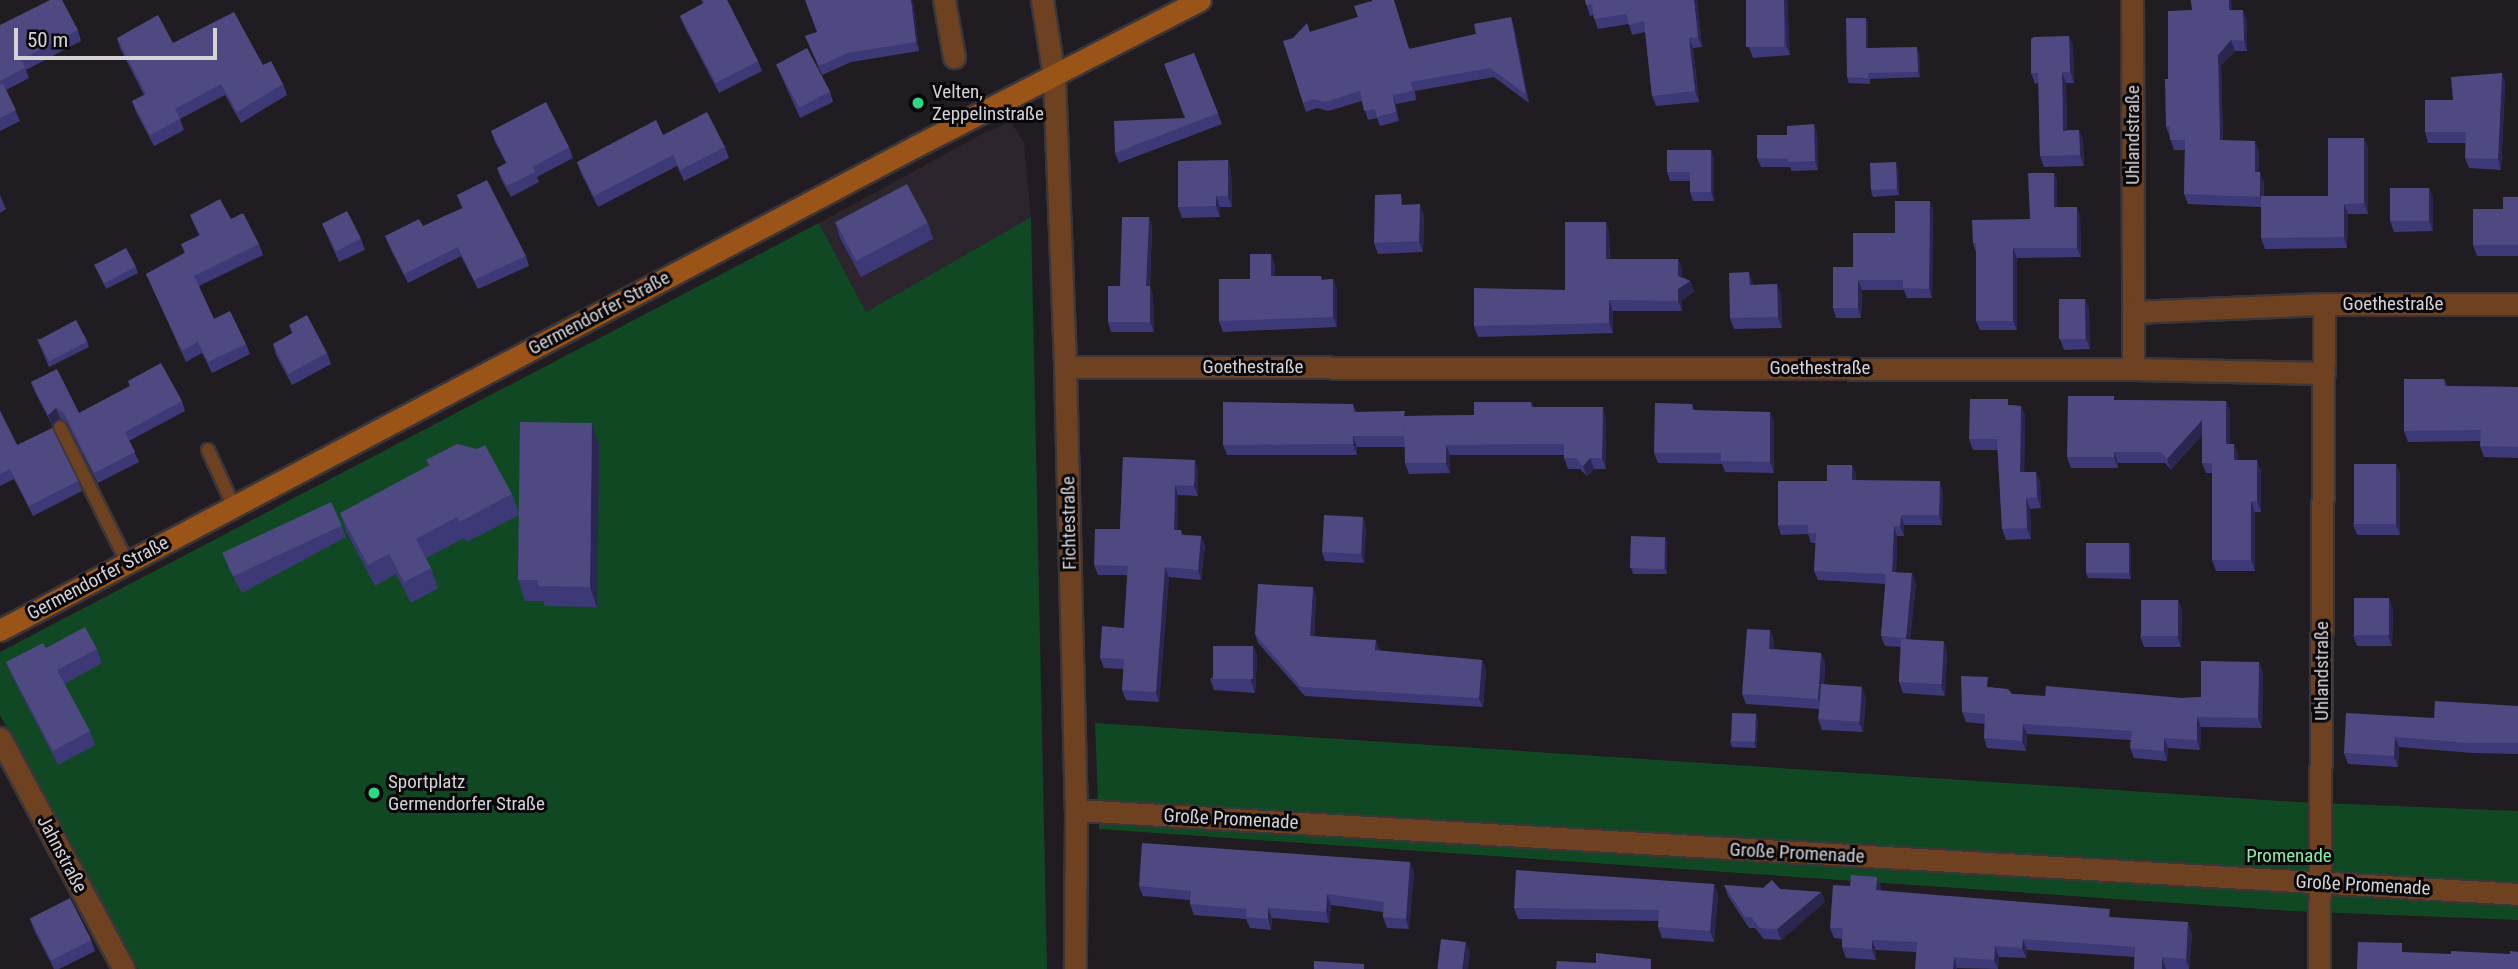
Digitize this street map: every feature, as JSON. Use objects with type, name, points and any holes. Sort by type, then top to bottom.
[{"type":"main road","name":"Germendorfer Straße","points":[[0,630],[916,146],[1200,0]]},
{"type":"street","points":[[944,0],[954,58]]},
{"type":"street","name":"Fichtestraße","points":[[1042,0],[1054,77],[1065,367],[1076,810],[1075,969]]},
{"type":"street","name":"Uhlandstraße","points":[[2132,0],[2133,312]]},
{"type":"street","name":"Uhlandstraße","points":[[2319,969],[2325,304]]},
{"type":"street","name":"Goethestraße","points":[[2133,312],[2325,304],[2518,304]]},
{"type":"street","points":[[2133,312],[2133,369],[2324,373]]},
{"type":"street","name":"Goethestraße","points":[[1065,367],[2133,369]]},
{"type":"street","name":"Jahnstraße","points":[[0,738],[124,969]]},
{"type":"street","name":"Große Promenade","points":[[1076,810],[2518,894]]},
{"type":"lane","points":[[60,427],[128,564]]},
{"type":"lane","points":[[208,450],[234,507]]},
{"type":"shaded area","points":[[1011,122],[1024,143],[1031,217],[866,312],[819,223],[984,133]]},
{"type":"green space","points":[[1031,217],[1047,969],[138,969],[0,715],[0,652],[819,223],[866,312]]},
{"type":"green space","name":"Promenade","points":[[1095,723],[2297,802],[2518,811],[2518,920],[2291,911],[1099,829]]},
{"type":"building","points":[[50,0],[62,0],[78,30],[21,60],[25,68],[0,81],[0,25]]},
{"type":"building","points":[[703,0],[727,0],[758,61],[716,83],[680,16],[704,3]]},
{"type":"building","points":[[805,0],[911,0],[916,42],[848,53],[819,66],[805,36],[817,32]]},
{"type":"building","points":[[1372,0],[1394,0],[1409,49],[1476,34],[1474,24],[1511,17],[1526,94],[1490,68],[1411,82],[1413,91],[1393,95],[1396,112],[1377,117],[1375,109],[1364,111],[1360,91],[1325,102],[1313,99],[1303,103],[1283,41],[1293,38],[1307,23],[1310,32],[1358,17],[1354,6]]},
{"type":"building","points":[[1585,0],[1694,0],[1698,37],[1689,38],[1695,91],[1652,96],[1644,21],[1629,25],[1626,14],[1594,19],[1592,4],[1586,5]]},
{"type":"building","points":[[1746,0],[1784,0],[1784,47],[1746,47]]},
{"type":"building","points":[[2191,0],[2229,0],[2229,10],[2243,10],[2244,41],[2231,40],[2218,55],[2220,140],[2255,141],[2255,172],[2260,172],[2260,197],[2184,194],[2185,140],[2170,140],[2170,126],[2166,126],[2165,79],[2168,79],[2168,11],[2192,10]]},
{"type":"building","points":[[234,12],[263,65],[271,61],[283,84],[237,112],[221,84],[175,109],[180,119],[150,135],[132,101],[146,94],[117,38],[158,15],[173,43]]},
{"type":"building","points":[[1846,18],[1866,18],[1866,48],[1917,47],[1918,72],[1868,73],[1868,78],[1847,77]]},
{"type":"building","points":[[2069,36],[2070,72],[2062,72],[2063,131],[2079,130],[2080,155],[2040,156],[2038,73],[2031,73],[2031,39]]},
{"type":"building","points":[[807,48],[830,91],[799,108],[776,64]]},
{"type":"building","points":[[1194,53],[1218,113],[1115,153],[1114,121],[1185,118],[1164,64]]},
{"type":"building","points":[[2502,73],[2498,159],[2465,158],[2466,132],[2425,132],[2425,100],[2453,100],[2451,77]]},
{"type":"building","points":[[3,84],[16,110],[0,118],[0,85]]},
{"type":"building","points":[[546,102],[569,147],[533,167],[535,172],[507,186],[497,168],[507,163],[491,131]]},
{"type":"building","points":[[707,112],[725,147],[680,170],[673,155],[594,196],[577,162],[656,120],[663,135]]},
{"type":"building","points":[[1814,124],[1815,161],[1788,162],[1788,159],[1757,158],[1757,135],[1787,135],[1787,126]]},
{"type":"building","points":[[2328,138],[2364,138],[2364,203],[2344,204],[2344,237],[2261,238],[2261,196],[2328,196]]},
{"type":"building","points":[[1667,150],[1711,150],[1711,192],[1690,192],[1690,172],[1667,172]]},
{"type":"building","points":[[1228,160],[1228,196],[1216,196],[1216,206],[1178,207],[1178,161]]},
{"type":"building","points":[[1896,162],[1897,189],[1871,190],[1870,163]]},
{"type":"building","points":[[2028,173],[2054,173],[2054,207],[2077,207],[2077,248],[2013,248],[2013,321],[1976,321],[1976,243],[1973,243],[1972,220],[2030,219]]},
{"type":"building","points":[[487,180],[526,256],[474,280],[458,247],[404,274],[385,236],[419,219],[423,226],[463,208],[457,195]]},
{"type":"building","points":[[907,184],[928,223],[856,261],[835,222]]},
{"type":"building","points":[[2390,188],[2429,188],[2429,221],[2390,221]]},
{"type":"building","points":[[1401,194],[1402,205],[1420,204],[1419,241],[1374,243],[1375,195]]},
{"type":"building","points":[[2503,197],[2518,197],[2518,245],[2473,245],[2473,209],[2503,209]]},
{"type":"building","points":[[220,199],[231,219],[243,213],[259,244],[194,276],[214,319],[230,311],[246,344],[208,362],[198,342],[182,351],[146,274],[185,253],[181,244],[200,235],[190,215]]},
{"type":"building","points":[[1895,201],[1930,201],[1929,289],[1903,288],[1903,280],[1858,280],[1858,308],[1833,308],[1833,267],[1853,267],[1853,233],[1895,233]]},
{"type":"building","points":[[347,211],[361,239],[336,251],[322,224]]},
{"type":"building","points":[[1122,217],[1149,217],[1146,286],[1150,286],[1150,322],[1108,322],[1108,286],[1120,286]]},
{"type":"building","points":[[1565,222],[1606,222],[1606,259],[1678,259],[1678,276],[1690,281],[1678,289],[1678,301],[1609,300],[1609,323],[1474,326],[1474,288],[1565,290]]},
{"type":"building","points":[[126,248],[136,267],[104,283],[94,265]]},
{"type":"building","points":[[1250,254],[1271,254],[1271,276],[1321,276],[1321,280],[1333,279],[1333,317],[1219,321],[1219,279],[1250,279]]},
{"type":"building","points":[[1749,272],[1750,285],[1777,284],[1778,317],[1730,318],[1729,273]]},
{"type":"building","points":[[2059,299],[2085,299],[2085,339],[2059,339]]},
{"type":"building","points":[[307,315],[327,353],[288,374],[273,344],[293,333],[289,325]]},
{"type":"building","points":[[76,320],[87,341],[49,361],[38,340]]},
{"type":"building","points":[[161,363],[182,401],[125,432],[135,452],[94,473],[64,413],[56,408],[48,415],[31,382],[57,369],[79,413],[130,386],[128,381]]},
{"type":"building","points":[[2404,379],[2444,379],[2444,386],[2518,387],[2518,447],[2480,446],[2481,430],[2404,431]]},
{"type":"building","points":[[2068,396],[2114,396],[2114,400],[2226,401],[2226,444],[2234,444],[2234,460],[2257,460],[2257,501],[2251,501],[2251,560],[2212,560],[2212,463],[2202,463],[2202,420],[2167,459],[2161,452],[2114,452],[2114,457],[2067,457]]},
{"type":"building","points":[[1970,399],[2008,399],[2008,405],[2021,406],[2020,472],[2036,472],[2037,497],[2026,498],[2027,528],[2002,529],[1997,439],[1969,439]]},
{"type":"building","points":[[1223,402],[1353,404],[1353,412],[1405,411],[1404,416],[1474,415],[1474,402],[1531,402],[1531,407],[1603,407],[1602,458],[1590,458],[1583,466],[1576,458],[1564,458],[1564,444],[1446,445],[1446,463],[1405,463],[1404,421],[1404,436],[1353,436],[1353,444],[1223,445]]},
{"type":"building","points":[[1655,403],[1692,404],[1692,410],[1770,412],[1770,462],[1721,461],[1721,453],[1654,453]]},
{"type":"building","points":[[0,411],[17,445],[52,428],[78,481],[29,506],[10,469],[0,474]]},
{"type":"building","points":[[520,422],[592,423],[590,587],[538,586],[538,580],[518,580]]},
{"type":"building","points":[[457,444],[477,449],[485,445],[512,494],[459,522],[457,517],[416,539],[431,568],[404,582],[389,554],[368,565],[340,513],[430,465],[426,460]]},
{"type":"building","points":[[1123,457],[1195,460],[1194,486],[1175,485],[1174,530],[1181,530],[1181,535],[1201,536],[1198,570],[1165,567],[1156,692],[1122,690],[1124,659],[1100,658],[1102,626],[1124,628],[1128,566],[1094,565],[1095,529],[1120,529]]},
{"type":"building","points":[[2354,464],[2396,464],[2396,524],[2354,524]]},
{"type":"building","points":[[1827,465],[1852,465],[1852,480],[1940,481],[1939,515],[1901,515],[1900,526],[1894,526],[1892,572],[1912,573],[1906,638],[1881,636],[1886,574],[1814,571],[1816,533],[1808,533],[1808,525],[1778,525],[1778,481],[1827,481]]},
{"type":"building","points":[[331,502],[342,526],[233,576],[222,553]]},
{"type":"building","points":[[1324,515],[1363,517],[1361,554],[1322,552]]},
{"type":"building","points":[[1631,536],[1665,537],[1664,569],[1630,568]]},
{"type":"building","points":[[2086,543],[2129,543],[2129,573],[2086,573]]},
{"type":"building","points":[[1258,584],[1313,587],[1310,636],[1376,640],[1375,650],[1482,660],[1479,698],[1301,687],[1255,634]]},
{"type":"building","points":[[2354,598],[2389,598],[2389,635],[2354,635]]},
{"type":"building","points":[[2141,600],[2178,600],[2178,636],[2141,636]]},
{"type":"building","points":[[85,627],[97,649],[57,670],[90,731],[53,751],[6,662],[43,643],[46,648]]},
{"type":"building","points":[[1747,629],[1770,630],[1769,649],[1821,653],[1818,699],[1742,694]]},
{"type":"building","points":[[1901,639],[1944,641],[1942,684],[1899,682]]},
{"type":"building","points":[[1213,646],[1253,646],[1253,679],[1213,679]]},
{"type":"building","points":[[2201,661],[2259,662],[2258,718],[2197,717],[2197,740],[2164,738],[2164,751],[2130,748],[2132,731],[2023,724],[2022,741],[1984,738],[1985,714],[1962,712],[1961,676],[1988,677],[1987,687],[2008,689],[2012,694],[2045,696],[2046,686],[2182,698],[2201,697]]},
{"type":"building","points":[[1821,684],[1862,687],[1859,722],[1819,719]]},
{"type":"building","points":[[2435,701],[2518,706],[2518,743],[2469,743],[2395,737],[2394,756],[2344,753],[2346,713],[2434,718]]},
{"type":"building","points":[[1732,713],[1756,714],[1755,742],[1731,741]]},
{"type":"building","points":[[1142,843],[1410,862],[1406,919],[1383,917],[1384,902],[1327,894],[1326,912],[1268,908],[1268,919],[1246,917],[1247,909],[1190,904],[1191,891],[1139,886]]},
{"type":"building","points":[[1516,870],[1714,884],[1710,931],[1658,927],[1659,910],[1514,908]]},
{"type":"building","points":[[1851,875],[1877,877],[1876,890],[2110,909],[2109,917],[2188,922],[2186,959],[2162,957],[2162,969],[2134,969],[2135,947],[2023,939],[2022,948],[1995,946],[1994,960],[1954,957],[1953,969],[1915,969],[1917,942],[1872,940],[1872,949],[1842,947],[1843,928],[1830,928],[1833,885],[1850,886]]},
{"type":"building","points":[[1772,880],[1780,889],[1821,892],[1777,929],[1760,928],[1751,917],[1745,917],[1724,885],[1763,888]]},
{"type":"building","points":[[70,898],[91,940],[51,960],[30,918]]},
{"type":"building","points":[[1441,939],[1466,942],[1463,969],[1437,969]]},
{"type":"building","points":[[2358,942],[2402,943],[2402,952],[2518,952],[2518,969],[2357,969]]},
{"type":"building","points":[[1596,953],[1651,959],[1651,969],[1556,969],[1557,961],[1596,963]]},
{"type":"building","points":[[1314,961],[1364,964],[1364,969],[1314,969]]},
{"type":"place","name":"Velten, Zeppelinstraße","points":[[918,103]]},
{"type":"place","name":"Sportplatz Germendorfer Straße","points":[[374,793]]}]
